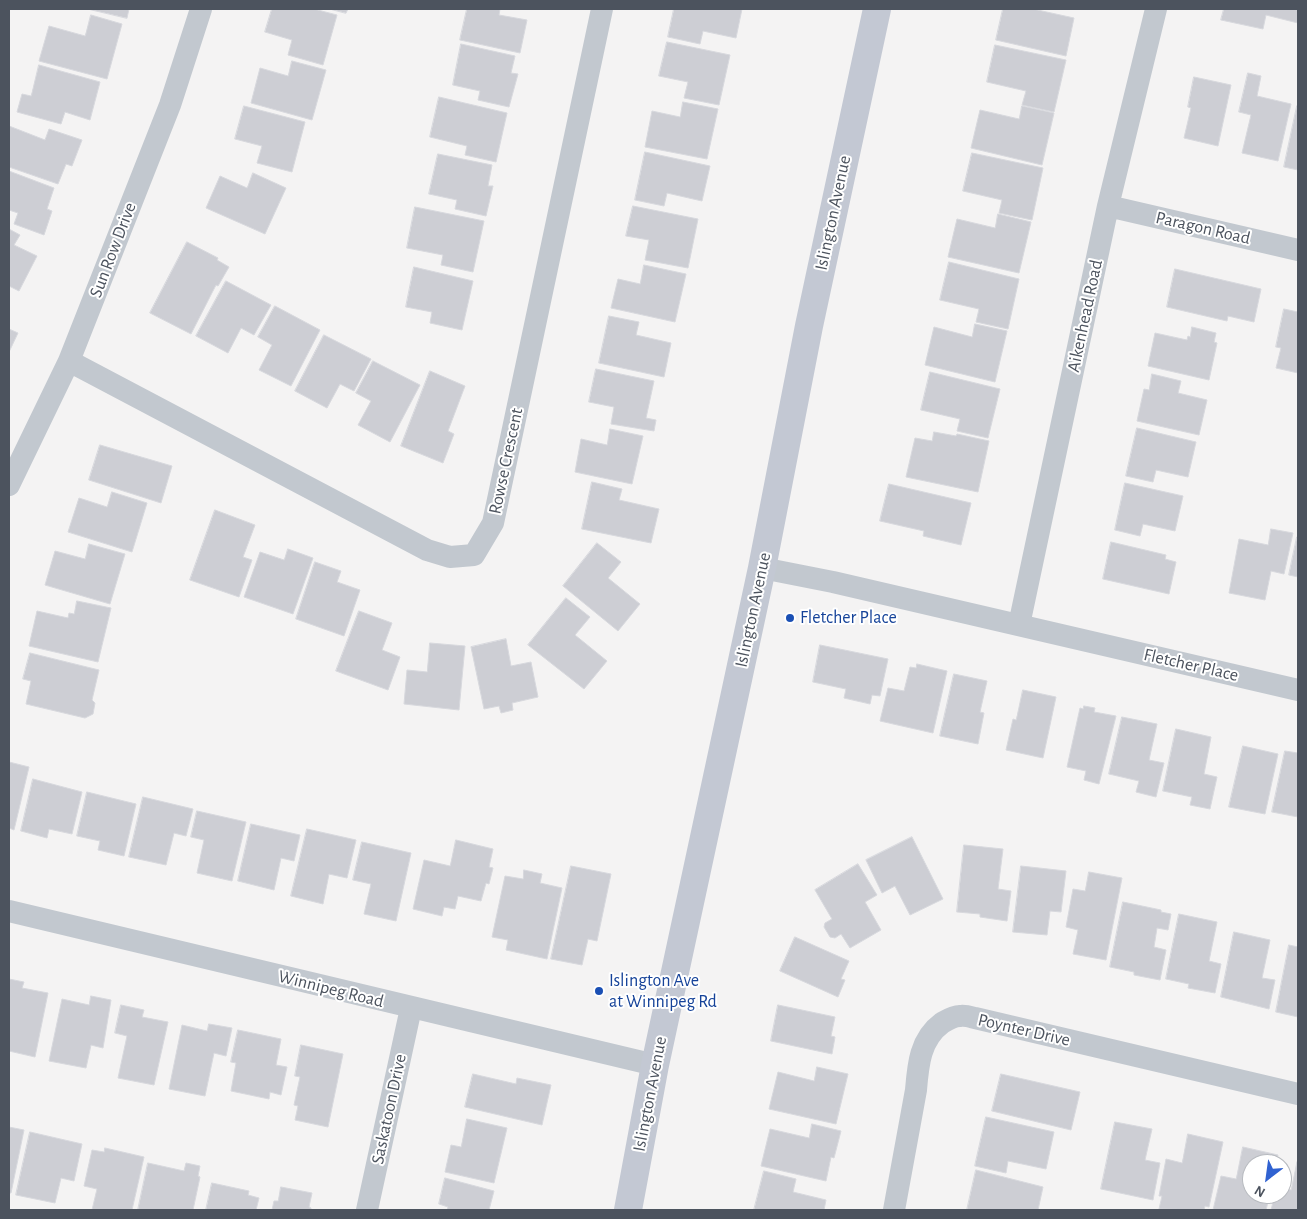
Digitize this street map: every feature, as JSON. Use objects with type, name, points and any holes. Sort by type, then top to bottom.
[{"type":"main road","name":"Islington Avenue","points":[[628,1210],[654,1065],[762,568],[809,326],[877,9]]},
{"type":"street","name":"Sun Row Drive","points":[[9,485],[69,361],[170,105],[201,9]]},
{"type":"street","name":"Rowse Crescent","points":[[69,361],[428,550],[450,557],[474,555],[492,523],[602,9]]},
{"type":"street","name":"Aikenhead Road","points":[[1019,625],[1108,206],[1156,9]]},
{"type":"street","name":"Paragon Road","points":[[1108,206],[1298,250]]},
{"type":"street","name":"Fletcher Place","points":[[762,568],[833,582],[1298,690]]},
{"type":"street","name":"Winnipeg Road","points":[[9,911],[654,1065]]},
{"type":"street","name":"Saskatoon Drive","points":[[367,1210],[411,1008]]},
{"type":"street","name":"Poynter Drive","points":[[894,1210],[922,1049],[930,1034],[952,1018],[961,1016],[976,1018],[1298,1094]]},
{"type":"building","points":[[88,9],[129,9],[127,18]]},
{"type":"building","points":[[272,9],[314,9],[337,15],[323,65],[288,55],[292,40],[265,32]]},
{"type":"building","points":[[330,9],[348,9],[346,13]]},
{"type":"building","points":[[467,9],[500,9],[499,15],[527,20],[520,53],[460,40]]},
{"type":"building","points":[[674,9],[742,9],[736,38],[703,31],[700,44],[668,37]]},
{"type":"building","points":[[1003,9],[1033,9],[1074,18],[1066,56],[996,40]]},
{"type":"building","points":[[1224,9],[1298,9],[1298,23],[1266,15],[1263,29],[1221,20]]},
{"type":"building","points":[[91,15],[122,24],[107,79],[39,61],[49,26],[85,36]]},
{"type":"building","points":[[667,42],[730,55],[719,105],[684,98],[688,82],[659,76]]},
{"type":"building","points":[[461,44],[515,56],[511,73],[518,74],[509,107],[478,100],[480,91],[453,85]]},
{"type":"building","points":[[995,45],[1066,60],[1054,112],[1022,105],[1026,91],[987,82]]},
{"type":"building","points":[[292,61],[326,70],[312,120],[251,103],[260,68],[288,76]]},
{"type":"building","points":[[39,65],[100,82],[90,120],[65,112],[61,124],[17,112],[22,94],[31,96]]},
{"type":"building","points":[[1248,73],[1261,76],[1257,96],[1291,104],[1278,161],[1242,153],[1251,115],[1239,112]]},
{"type":"building","points":[[1194,77],[1231,85],[1218,146],[1184,138],[1191,108],[1188,107]]},
{"type":"building","points":[[439,97],[507,113],[496,162],[465,155],[467,146],[430,137]]},
{"type":"building","points":[[683,102],[718,109],[707,159],[645,147],[652,111],[680,117]]},
{"type":"building","points":[[244,106],[305,122],[292,172],[257,163],[262,146],[235,139]]},
{"type":"building","points":[[1022,106],[1054,113],[1042,165],[971,148],[980,110],[1019,119]]},
{"type":"building","points":[[1298,107],[1298,170],[1284,167]]},
{"type":"building","points":[[9,126],[45,140],[49,129],[82,140],[72,166],[66,164],[58,184],[9,167]]},
{"type":"building","points":[[645,152],[710,166],[702,201],[667,193],[664,206],[635,200]]},
{"type":"building","points":[[972,153],[1043,168],[1032,220],[999,213],[1002,200],[963,191]]},
{"type":"building","points":[[438,154],[492,165],[488,186],[493,186],[486,216],[455,209],[457,200],[429,194]]},
{"type":"building","points":[[9,171],[54,188],[47,209],[52,211],[44,235],[14,224],[18,213],[9,210]]},
{"type":"building","points":[[253,173],[286,188],[265,234],[206,208],[220,176],[247,188]]},
{"type":"building","points":[[633,206],[698,219],[688,268],[645,260],[649,240],[626,236]]},
{"type":"building","points":[[415,207],[484,221],[473,272],[441,265],[443,255],[407,248]]},
{"type":"building","points":[[998,214],[1031,222],[1019,273],[948,257],[957,219],[995,228]]},
{"type":"building","points":[[9,229],[20,235],[14,245],[37,256],[19,291],[9,286]]},
{"type":"building","points":[[187,242],[218,258],[217,260],[229,267],[218,286],[216,285],[191,334],[150,313]]},
{"type":"building","points":[[949,262],[1019,279],[1008,329],[976,322],[979,309],[940,300]]},
{"type":"building","points":[[644,265],[686,274],[675,322],[611,308],[618,279],[640,284]]},
{"type":"building","points":[[414,267],[473,281],[462,330],[430,323],[432,312],[406,307]]},
{"type":"building","points":[[1175,269],[1261,289],[1254,322],[1228,316],[1227,321],[1167,307]]},
{"type":"building","points":[[226,281],[271,305],[254,335],[241,328],[228,353],[196,336]]},
{"type":"building","points":[[275,306],[320,330],[291,386],[259,370],[272,345],[258,337]]},
{"type":"building","points":[[1284,309],[1298,312],[1298,373],[1276,368],[1281,348],[1276,347]]},
{"type":"building","points":[[609,316],[639,322],[636,335],[671,343],[664,377],[599,363]]},
{"type":"building","points":[[975,324],[1007,331],[995,382],[925,365],[934,327],[972,337]]},
{"type":"building","points":[[1192,327],[1216,333],[1214,342],[1217,343],[1209,380],[1148,366],[1155,333],[1187,340],[1188,336],[1190,337]]},
{"type":"building","points":[[9,329],[18,333],[9,352]]},
{"type":"building","points":[[324,335],[371,359],[354,391],[340,384],[327,408],[295,391]]},
{"type":"building","points":[[373,361],[420,385],[390,442],[358,425],[371,401],[356,393]]},
{"type":"building","points":[[596,369],[654,381],[646,418],[656,420],[654,431],[611,424],[614,407],[589,402]]},
{"type":"building","points":[[430,371],[465,386],[448,431],[454,434],[443,463],[401,446]]},
{"type":"building","points":[[930,372],[1000,389],[988,438],[957,431],[960,419],[921,410]]},
{"type":"building","points":[[1152,374],[1181,381],[1178,393],[1207,400],[1199,435],[1137,421],[1144,389],[1149,390]]},
{"type":"building","points":[[1137,428],[1196,442],[1188,477],[1156,470],[1153,482],[1126,476]]},
{"type":"building","points":[[610,429],[643,436],[632,484],[575,472],[581,439],[607,445]]},
{"type":"building","points":[[934,432],[956,436],[957,434],[989,441],[978,492],[906,477],[915,438],[932,441]]},
{"type":"building","points":[[100,445],[172,466],[161,503],[89,480]]},
{"type":"building","points":[[592,482],[622,489],[619,500],[659,509],[651,543],[582,529]]},
{"type":"building","points":[[1125,483],[1183,496],[1175,531],[1143,524],[1140,536],[1115,530]]},
{"type":"building","points":[[889,484],[971,503],[961,545],[923,536],[924,531],[880,521]]},
{"type":"building","points":[[112,492],[147,503],[132,552],[68,532],[79,498],[107,507]]},
{"type":"building","points":[[215,510],[255,525],[243,557],[252,560],[239,597],[190,580]]},
{"type":"building","points":[[1271,529],[1293,533],[1284,574],[1271,571],[1265,600],[1229,593],[1239,539],[1268,545]]},
{"type":"building","points":[[1298,537],[1298,577],[1289,575]]},
{"type":"building","points":[[1111,542],[1166,555],[1165,559],[1176,562],[1169,594],[1103,579]]},
{"type":"building","points":[[597,543],[621,562],[608,578],[640,604],[618,631],[563,586]]},
{"type":"building","points":[[89,544],[125,554],[110,604],[45,585],[55,551],[85,559]]},
{"type":"building","points":[[288,549],[313,558],[293,614],[244,597],[260,552],[284,560]]},
{"type":"building","points":[[315,562],[341,571],[337,582],[360,590],[344,636],[296,619]]},
{"type":"building","points":[[566,598],[590,617],[575,635],[607,661],[584,689],[528,645]]},
{"type":"building","points":[[77,601],[111,608],[98,662],[29,646],[37,611],[68,618],[69,613],[74,614]]},
{"type":"building","points":[[359,611],[392,623],[382,650],[400,657],[388,690],[336,671]]},
{"type":"building","points":[[506,639],[511,666],[531,662],[538,697],[512,703],[513,710],[501,713],[499,706],[484,709],[471,647]]},
{"type":"building","points":[[430,643],[465,646],[459,710],[404,704],[407,670],[427,672]]},
{"type":"building","points":[[820,645],[888,659],[880,696],[872,695],[870,704],[844,698],[846,689],[813,682]]},
{"type":"building","points":[[30,653],[99,670],[92,700],[95,703],[93,714],[85,718],[26,704],[31,681],[23,679]]},
{"type":"building","points":[[917,664],[947,671],[933,733],[880,721],[888,688],[904,691],[910,667],[916,668]]},
{"type":"building","points":[[954,674],[987,681],[980,712],[984,713],[978,744],[940,736]]},
{"type":"building","points":[[1023,690],[1056,697],[1043,758],[1006,750],[1013,719],[1016,720]]},
{"type":"building","points":[[1084,706],[1095,708],[1094,712],[1116,716],[1099,784],[1084,780],[1086,771],[1067,767],[1080,708],[1083,709]]},
{"type":"building","points":[[1122,717],[1157,724],[1149,760],[1164,763],[1156,797],[1136,792],[1139,781],[1109,774]]},
{"type":"building","points":[[1176,729],[1211,737],[1204,774],[1217,777],[1210,809],[1190,805],[1192,797],[1163,791]]},
{"type":"building","points":[[1243,746],[1278,754],[1265,814],[1229,807]]},
{"type":"building","points":[[1285,751],[1298,753],[1298,817],[1272,812]]},
{"type":"building","points":[[9,762],[29,767],[14,830],[9,828]]},
{"type":"building","points":[[33,779],[82,792],[72,834],[49,829],[47,838],[21,831]]},
{"type":"building","points":[[87,792],[136,804],[124,856],[98,850],[100,841],[77,836]]},
{"type":"building","points":[[143,797],[193,809],[186,836],[174,833],[166,865],[129,857]]},
{"type":"building","points":[[197,811],[246,822],[232,881],[197,873],[204,840],[191,837]]},
{"type":"building","points":[[251,824],[300,835],[294,861],[281,858],[274,890],[238,881]]},
{"type":"building","points":[[307,829],[356,840],[347,878],[329,874],[323,904],[291,896]]},
{"type":"building","points":[[912,837],[943,899],[910,915],[895,886],[882,893],[866,860]]},
{"type":"building","points":[[456,840],[493,849],[489,867],[493,868],[489,884],[486,883],[481,901],[458,896],[455,909],[444,907],[442,916],[413,909],[424,860],[450,866]]},
{"type":"building","points":[[362,842],[411,853],[396,921],[364,914],[371,884],[353,880]]},
{"type":"building","points":[[964,845],[1003,849],[998,889],[1011,891],[1007,921],[980,917],[980,914],[957,912]]},
{"type":"building","points":[[858,864],[877,895],[865,902],[881,930],[850,948],[841,934],[835,938],[830,937],[824,927],[825,923],[832,919],[815,890]]},
{"type":"building","points":[[571,866],[611,874],[597,941],[588,939],[582,965],[551,959]]},
{"type":"building","points":[[1021,866],[1066,871],[1061,912],[1050,911],[1047,935],[1013,932]]},
{"type":"building","points":[[524,870],[542,874],[540,883],[562,888],[547,959],[506,950],[508,940],[492,937],[505,876],[523,879]]},
{"type":"building","points":[[1089,872],[1122,878],[1106,960],[1073,954],[1078,930],[1066,927],[1073,889],[1085,891]]},
{"type":"building","points":[[1123,902],[1171,914],[1168,930],[1157,928],[1154,947],[1166,950],[1160,980],[1134,975],[1134,972],[1110,967]]},
{"type":"building","points":[[1179,914],[1217,922],[1209,961],[1221,964],[1215,993],[1188,988],[1189,984],[1166,979]]},
{"type":"building","points":[[1234,932],[1270,940],[1262,978],[1275,980],[1269,1009],[1221,997]]},
{"type":"building","points":[[795,937],[849,961],[841,979],[845,980],[838,997],[780,971]]},
{"type":"building","points":[[1289,945],[1298,947],[1298,1017],[1276,1012]]},
{"type":"building","points":[[9,979],[24,982],[22,988],[48,993],[35,1057],[9,1051]]},
{"type":"building","points":[[91,996],[111,1000],[103,1048],[91,1045],[86,1068],[49,1061],[62,999],[89,1005]]},
{"type":"building","points":[[121,1005],[144,1010],[142,1017],[168,1022],[154,1085],[118,1078],[127,1036],[115,1033]]},
{"type":"building","points":[[778,1005],[835,1017],[831,1036],[835,1037],[832,1054],[771,1041]]},
{"type":"building","points":[[209,1024],[232,1028],[226,1056],[214,1053],[205,1096],[169,1089],[182,1025],[207,1031]]},
{"type":"building","points":[[238,1030],[281,1039],[276,1065],[287,1067],[281,1095],[270,1092],[269,1099],[231,1091],[236,1063],[231,1062]]},
{"type":"building","points":[[301,1045],[343,1054],[328,1127],[295,1120],[298,1106],[294,1105],[300,1077],[295,1076]]},
{"type":"building","points":[[817,1067],[848,1074],[836,1124],[769,1109],[778,1072],[814,1081]]},
{"type":"building","points":[[473,1074],[516,1084],[517,1078],[551,1085],[542,1125],[465,1107]]},
{"type":"building","points":[[1001,1074],[1080,1092],[1071,1130],[992,1111]]},
{"type":"building","points":[[986,1117],[1054,1132],[1046,1169],[1008,1161],[1006,1173],[975,1166]]},
{"type":"building","points":[[467,1119],[507,1128],[494,1183],[445,1172],[451,1145],[461,1147]]},
{"type":"building","points":[[1115,1122],[1152,1129],[1145,1160],[1160,1163],[1153,1200],[1101,1189]]},
{"type":"building","points":[[812,1124],[841,1131],[834,1158],[831,1157],[826,1181],[761,1166],[770,1129],[809,1138]]},
{"type":"building","points":[[9,1127],[24,1130],[11,1193],[9,1193]]},
{"type":"building","points":[[30,1132],[82,1144],[74,1181],[61,1178],[55,1203],[16,1195]]},
{"type":"building","points":[[1188,1134],[1223,1142],[1209,1207],[1205,1206],[1204,1210],[1159,1209],[1162,1196],[1159,1196],[1166,1159],[1182,1163]]},
{"type":"building","points":[[1243,1147],[1274,1154],[1242,1154],[1242,1204],[1268,1204],[1266,1210],[1213,1210],[1221,1176],[1236,1179]]},
{"type":"building","points":[[105,1148],[144,1157],[132,1210],[92,1210],[97,1189],[84,1186],[92,1150],[104,1152]]},
{"type":"building","points":[[1297,1162],[1298,1210],[1271,1210],[1272,1204],[1292,1204],[1292,1185]]},
{"type":"building","points":[[148,1163],[184,1171],[186,1163],[200,1166],[198,1176],[200,1177],[193,1210],[138,1210]]},
{"type":"building","points":[[976,1170],[1043,1187],[1038,1210],[967,1210]]},
{"type":"building","points":[[764,1171],[796,1179],[793,1192],[826,1200],[824,1210],[754,1210]]},
{"type":"building","points":[[445,1178],[494,1191],[489,1210],[447,1210],[448,1207],[439,1204]]},
{"type":"building","points":[[212,1183],[249,1191],[248,1195],[259,1198],[256,1210],[206,1210]]},
{"type":"building","points":[[281,1187],[312,1193],[309,1207],[311,1210],[272,1210],[274,1201],[278,1201]]},
{"type":"place","name":"Fletcher Place","points":[[790,618]]},
{"type":"place","name":"Islington Ave at Winnipeg Rd","points":[[599,991]]}]
